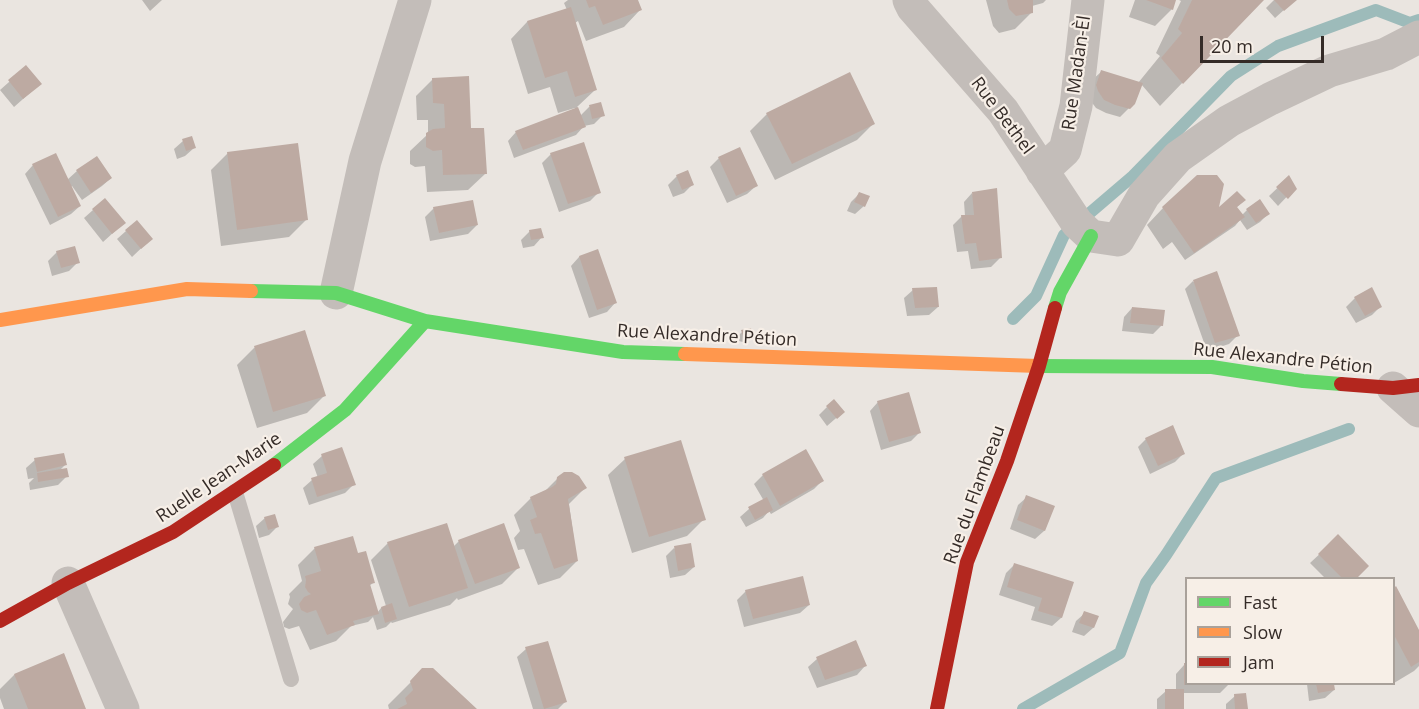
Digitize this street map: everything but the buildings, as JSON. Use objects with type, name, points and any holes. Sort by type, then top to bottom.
[{"type":"street","points":[[336,293],[365,160],[415,0]]},
{"type":"street","name":"Rue Bethel","points":[[909,0],[1003,111],[1077,224],[1091,236]]},
{"type":"street","name":"Rue Madan-Èl","points":[[1042,171],[1065,150],[1076,106],[1088,0]]},
{"type":"street","points":[[1091,236],[1118,240],[1144,195],[1178,157],[1229,121],[1329,71],[1386,54],[1419,37]]},
{"type":"street","name":"Rue du Flambeau","points":[[937,709],[967,562],[1007,460],[1039,366],[1060,292],[1091,236]]},
{"type":"street","name":"Rue Alexandre Pétion","points":[[0,320],[187,289],[336,293],[425,321],[623,352],[1039,366],[1212,367],[1303,381],[1406,386]]},
{"type":"street","name":"Ruelle Jean-Marie","points":[[0,621],[68,583],[173,532],[268,470],[345,410],[425,321]]},
{"type":"street","points":[[1406,386],[1419,411]]},
{"type":"street","points":[[68,583],[123,709]]},
{"type":"lane","points":[[235,492],[291,679]]},
{"type":"waterway","points":[[1013,319],[1036,296],[1064,235],[1133,176],[1231,76],[1278,46],[1376,10],[1410,23],[1419,20]]},
{"type":"waterway","points":[[1023,709],[1120,653],[1146,583],[1216,478],[1349,429]]},
{"type":"traffic: fast","points":[[1055,308],[1060,292],[1091,236]]},
{"type":"traffic: fast","points":[[251,291],[336,293],[425,321],[623,352],[685,354]]},
{"type":"traffic: fast","points":[[274,465],[345,410],[425,321]]},
{"type":"traffic: fast","points":[[1038,366],[1212,367],[1303,381],[1341,384]]},
{"type":"traffic: slow","points":[[0,320],[187,289],[251,291]]},
{"type":"traffic: slow","points":[[685,354],[1038,366]]},
{"type":"traffic: jam","points":[[937,709],[967,562],[1007,461],[1039,366],[1055,308]]},
{"type":"traffic: jam","points":[[1341,384],[1393,388],[1419,385]]},
{"type":"traffic: jam","points":[[0,621],[68,583],[173,532],[274,465]]}]
